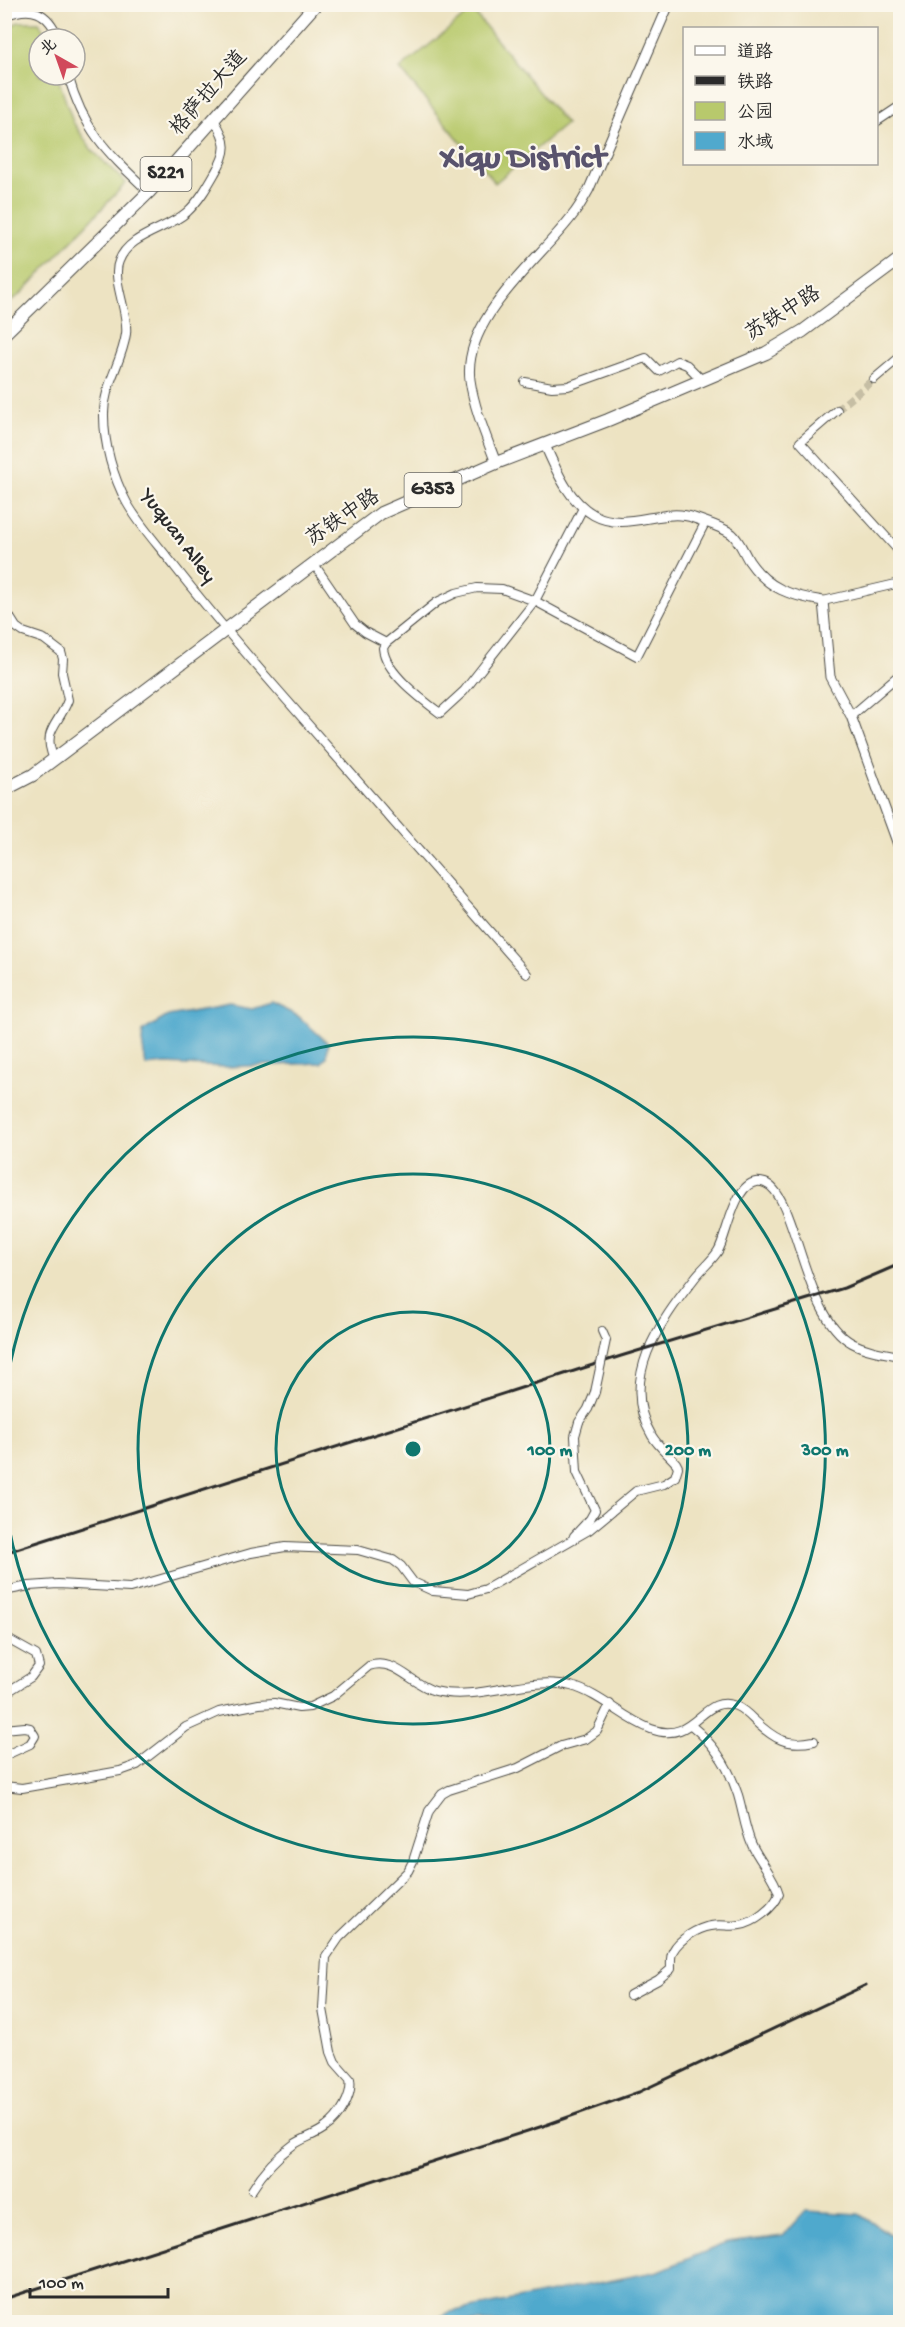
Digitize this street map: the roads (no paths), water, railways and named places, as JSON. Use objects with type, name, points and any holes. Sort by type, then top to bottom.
[{"type":"main road","name":"格萨拉大道","points":[[4,334],[149,192],[316,4]]},
{"type":"main road","name":"苏铁中路","points":[[4,790],[33,775],[381,513],[496,463],[545,445],[766,353],[803,331],[900,259]]},
{"type":"street","points":[[496,463],[474,402],[470,377],[473,347],[485,319],[511,285],[573,215],[590,189],[669,4]]},
{"type":"street","points":[[4,16],[16,11],[29,10],[42,14],[52,27]]},
{"type":"street","points":[[72,87],[86,122],[104,148],[149,192]]},
{"type":"street","points":[[878,121],[900,106]]},
{"type":"street","name":"Yuquan Alley","points":[[214,120],[222,132],[226,146],[223,160],[204,192],[186,213],[134,243],[124,251],[118,262],[117,272],[125,310],[126,332],[106,396],[104,414],[110,455],[126,501],[225,630]]},
{"type":"street","points":[[874,379],[900,357]]},
{"type":"street","points":[[525,382],[552,387],[568,386],[646,358],[659,371],[677,360],[687,365],[702,380]]},
{"type":"street","points":[[837,410],[800,442],[899,547],[900,557]]},
{"type":"street","points":[[545,445],[571,495],[583,508],[597,517],[613,521],[691,516],[732,534],[766,581],[781,591],[823,601],[900,583]]},
{"type":"street","points":[[583,508],[535,602],[464,691],[440,713],[417,695],[387,664],[382,648],[386,643],[437,602],[456,593],[477,588],[501,590],[535,602],[637,656],[705,523]]},
{"type":"street","points":[[314,564],[355,624],[386,643]]},
{"type":"street","points":[[823,601],[830,677],[851,716],[900,850]]},
{"type":"street","points":[[4,608],[16,627],[56,647],[63,659],[62,673],[68,700],[50,733],[48,742],[54,759]]},
{"type":"street","points":[[225,630],[527,974]]},
{"type":"street","points":[[851,716],[900,674]]},
{"type":"street","points":[[4,1591],[58,1584],[130,1588],[251,1553],[285,1548],[349,1549],[393,1560],[401,1566],[410,1579],[425,1588],[468,1594],[486,1589],[605,1520],[636,1491],[664,1484],[675,1477],[678,1472],[676,1463],[659,1446],[647,1426],[641,1397],[640,1374],[656,1332],[696,1276],[717,1252],[730,1222],[734,1204],[746,1187],[756,1182],[765,1183],[774,1189],[779,1198],[794,1233],[811,1285],[828,1322],[858,1346],[900,1356]]},
{"type":"street","points":[[567,1544],[590,1519],[595,1510],[577,1472],[575,1436],[579,1422],[588,1409],[595,1392],[606,1340],[602,1331]]},
{"type":"street","points":[[4,1637],[36,1655],[39,1666],[31,1677],[4,1694]]},
{"type":"street","points":[[4,1786],[21,1788],[120,1771],[137,1765],[181,1731],[209,1717],[243,1706],[259,1704],[274,1703],[299,1708],[310,1707],[333,1696],[369,1666],[375,1664],[397,1669],[434,1691],[500,1690],[526,1685],[567,1685],[586,1690],[634,1721],[664,1733],[676,1732],[692,1726],[706,1711],[726,1704],[736,1706],[779,1740],[789,1744],[814,1741]]},
{"type":"street","points":[[252,2190],[263,2172],[292,2145],[332,2122],[349,2094],[350,2079],[335,2062],[331,2052],[323,2009],[326,1957],[339,1938],[408,1871],[423,1824],[435,1802],[449,1790],[518,1768],[561,1746],[586,1739],[597,1731],[610,1704]]},
{"type":"street","points":[[630,1995],[658,1980],[671,1969],[673,1951],[681,1941],[711,1926],[740,1925],[749,1922],[769,1908],[779,1894],[753,1846],[737,1793],[721,1757],[703,1735],[692,1726]]},
{"type":"street","points":[[4,1729],[30,1728],[35,1736],[30,1744],[4,1756]]},
{"type":"water","points":[[271,1003],[298,1016],[328,1043],[327,1057],[321,1063],[226,1067],[166,1064],[146,1066],[142,1042],[143,1031],[168,1016],[230,1005],[252,1009]]},
{"type":"water","points":[[806,2211],[859,2214],[900,2241],[900,2322],[429,2322],[450,2312],[659,2271],[726,2243],[783,2236]]},
{"type":"tunnel","points":[[837,410],[874,379]]},
{"type":"railway","points":[[4,1553],[621,1356],[844,1288],[900,1264]]},
{"type":"railway","points":[[4,2299],[543,2126],[639,2092],[866,1985]]},
{"type":"district","name":"Xiqu District","points":[[523,160]]}]
